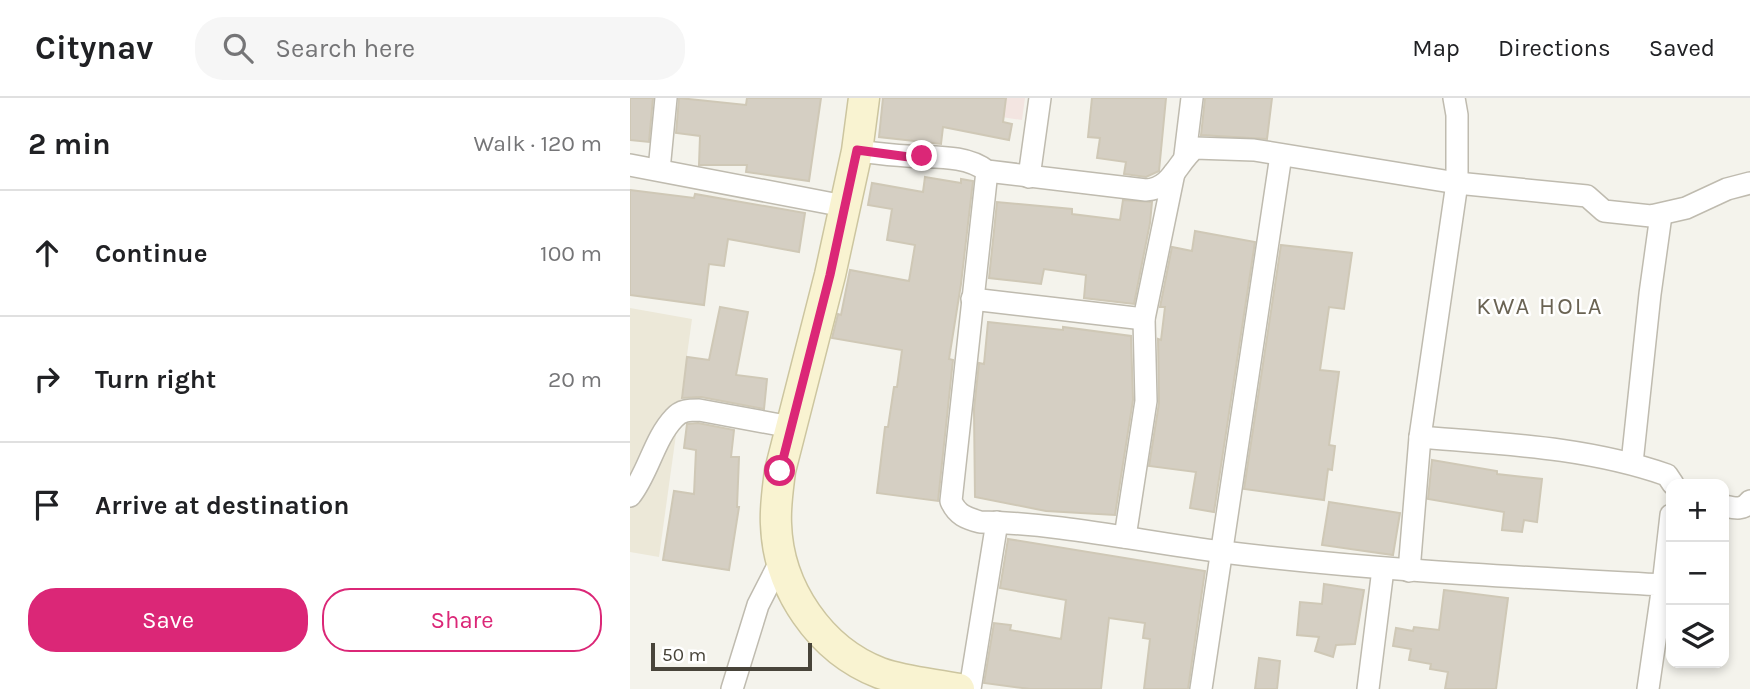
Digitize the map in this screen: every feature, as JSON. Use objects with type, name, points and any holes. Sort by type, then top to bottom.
[{"type":"main road","points":[[864,98],[857,150],[830,275],[780,471],[776,524],[781,560],[794,595],[816,627],[838,649],[881,673],[959,689]]},
{"type":"street","points":[[659,170],[666,98]]},
{"type":"street","points":[[1029,177],[1040,98]]},
{"type":"street","points":[[1125,537],[1146,401],[1144,318],[1180,164],[1192,98]]},
{"type":"street","points":[[1409,572],[1420,438],[1457,183],[1457,116],[1454,98]]},
{"type":"street","points":[[857,150],[970,162],[988,171],[1146,190],[1159,189],[1165,185],[1195,148],[1254,150],[1457,183],[1587,196],[1604,211],[1661,215],[1686,208],[1727,189],[1750,183]]},
{"type":"street","points":[[1201,689],[1281,155]]},
{"type":"street","points":[[630,165],[844,205]]},
{"type":"street","points":[[988,171],[951,502],[955,512],[967,519],[1125,537],[1221,552],[1409,572],[1663,585]]},
{"type":"street","points":[[1632,463],[1661,215]]},
{"type":"street","points":[[972,299],[1144,318]]},
{"type":"street","points":[[630,496],[639,485],[674,418],[686,410],[791,427]]},
{"type":"street","points":[[1420,438],[1541,446],[1632,463],[1667,475],[1670,479]]},
{"type":"street","points":[[1729,507],[1740,508],[1750,501]]},
{"type":"street","points":[[970,689],[997,522]]},
{"type":"street","points":[[1648,689],[1668,542]]},
{"type":"street","points":[[732,689],[758,605],[781,560]]},
{"type":"street","points":[[1368,689],[1383,569]]},
{"type":"shaded area","points":[[875,98],[1025,98],[1022,120]]},
{"type":"shaded area","points":[[630,308],[692,319],[659,557],[630,552]]},
{"type":"building","points":[[630,98],[653,98],[649,142],[630,140]]},
{"type":"building","points":[[679,98],[746,105],[747,98],[821,98],[809,181],[746,172],[747,165],[699,165],[700,136],[676,133]]},
{"type":"building","points":[[883,98],[1006,98],[1003,122],[1012,124],[1009,140],[943,127],[941,144],[879,137]]},
{"type":"building","points":[[1092,98],[1166,98],[1159,171],[1146,177],[1124,174],[1126,162],[1097,158],[1100,138],[1088,137]]},
{"type":"building","points":[[1205,98],[1272,98],[1267,139],[1201,135]]},
{"type":"building","points":[[925,177],[961,183],[961,179],[973,181],[949,359],[953,360],[938,501],[877,493],[885,427],[888,427],[894,387],[897,387],[902,350],[832,338],[838,314],[841,315],[850,270],[909,281],[915,245],[887,240],[892,209],[868,205],[872,183],[923,192]]},
{"type":"building","points":[[630,190],[694,198],[695,194],[805,213],[799,252],[728,239],[724,266],[709,264],[704,305],[630,295]]},
{"type":"building","points":[[1123,200],[1152,202],[1134,304],[1084,298],[1086,275],[1044,269],[1041,284],[989,278],[997,202],[1072,209],[1072,214],[1120,220]]},
{"type":"building","points":[[1195,231],[1255,242],[1214,512],[1190,508],[1196,472],[1149,466],[1159,403],[1158,339],[1161,340],[1165,307],[1160,307],[1172,247],[1192,251]]},
{"type":"building","points":[[1281,245],[1352,253],[1344,309],[1329,307],[1320,370],[1339,372],[1329,445],[1335,446],[1332,470],[1328,469],[1324,500],[1244,489]]},
{"type":"building","points":[[720,307],[748,312],[736,375],[767,379],[764,409],[701,397],[682,398],[687,357],[709,360]]},
{"type":"building","points":[[988,322],[1063,330],[1063,327],[1131,336],[1133,400],[1115,515],[1046,511],[975,497],[974,409],[979,363],[984,364]]},
{"type":"building","points":[[698,423],[734,430],[731,457],[739,457],[739,507],[729,570],[663,560],[674,491],[694,494],[696,450],[684,448],[687,424]]},
{"type":"building","points":[[1432,460],[1497,471],[1497,474],[1542,479],[1537,522],[1524,520],[1522,532],[1502,530],[1504,512],[1428,499]]},
{"type":"building","points":[[1329,502],[1400,513],[1393,555],[1322,545]]},
{"type":"building","points":[[1008,539],[1205,571],[1188,689],[1144,689],[1150,639],[1143,638],[1145,623],[1109,618],[1101,689],[1030,689],[984,683],[994,623],[1011,625],[1010,630],[1061,639],[1066,600],[1000,588]]},
{"type":"building","points":[[1324,584],[1364,590],[1355,644],[1336,645],[1333,657],[1315,651],[1319,637],[1297,635],[1300,602],[1322,604]]},
{"type":"building","points":[[1444,590],[1508,598],[1496,689],[1445,689],[1448,672],[1430,669],[1431,664],[1409,660],[1411,649],[1393,646],[1396,628],[1413,631],[1414,627],[1439,630]]},
{"type":"building","points":[[1259,658],[1280,661],[1277,689],[1255,689]]},
{"type":"district","name":"KWA HOLA","points":[[1540,306]]},
{"type":"route","points":[[780,471],[830,275],[857,150],[909,157],[922,156]]}]
